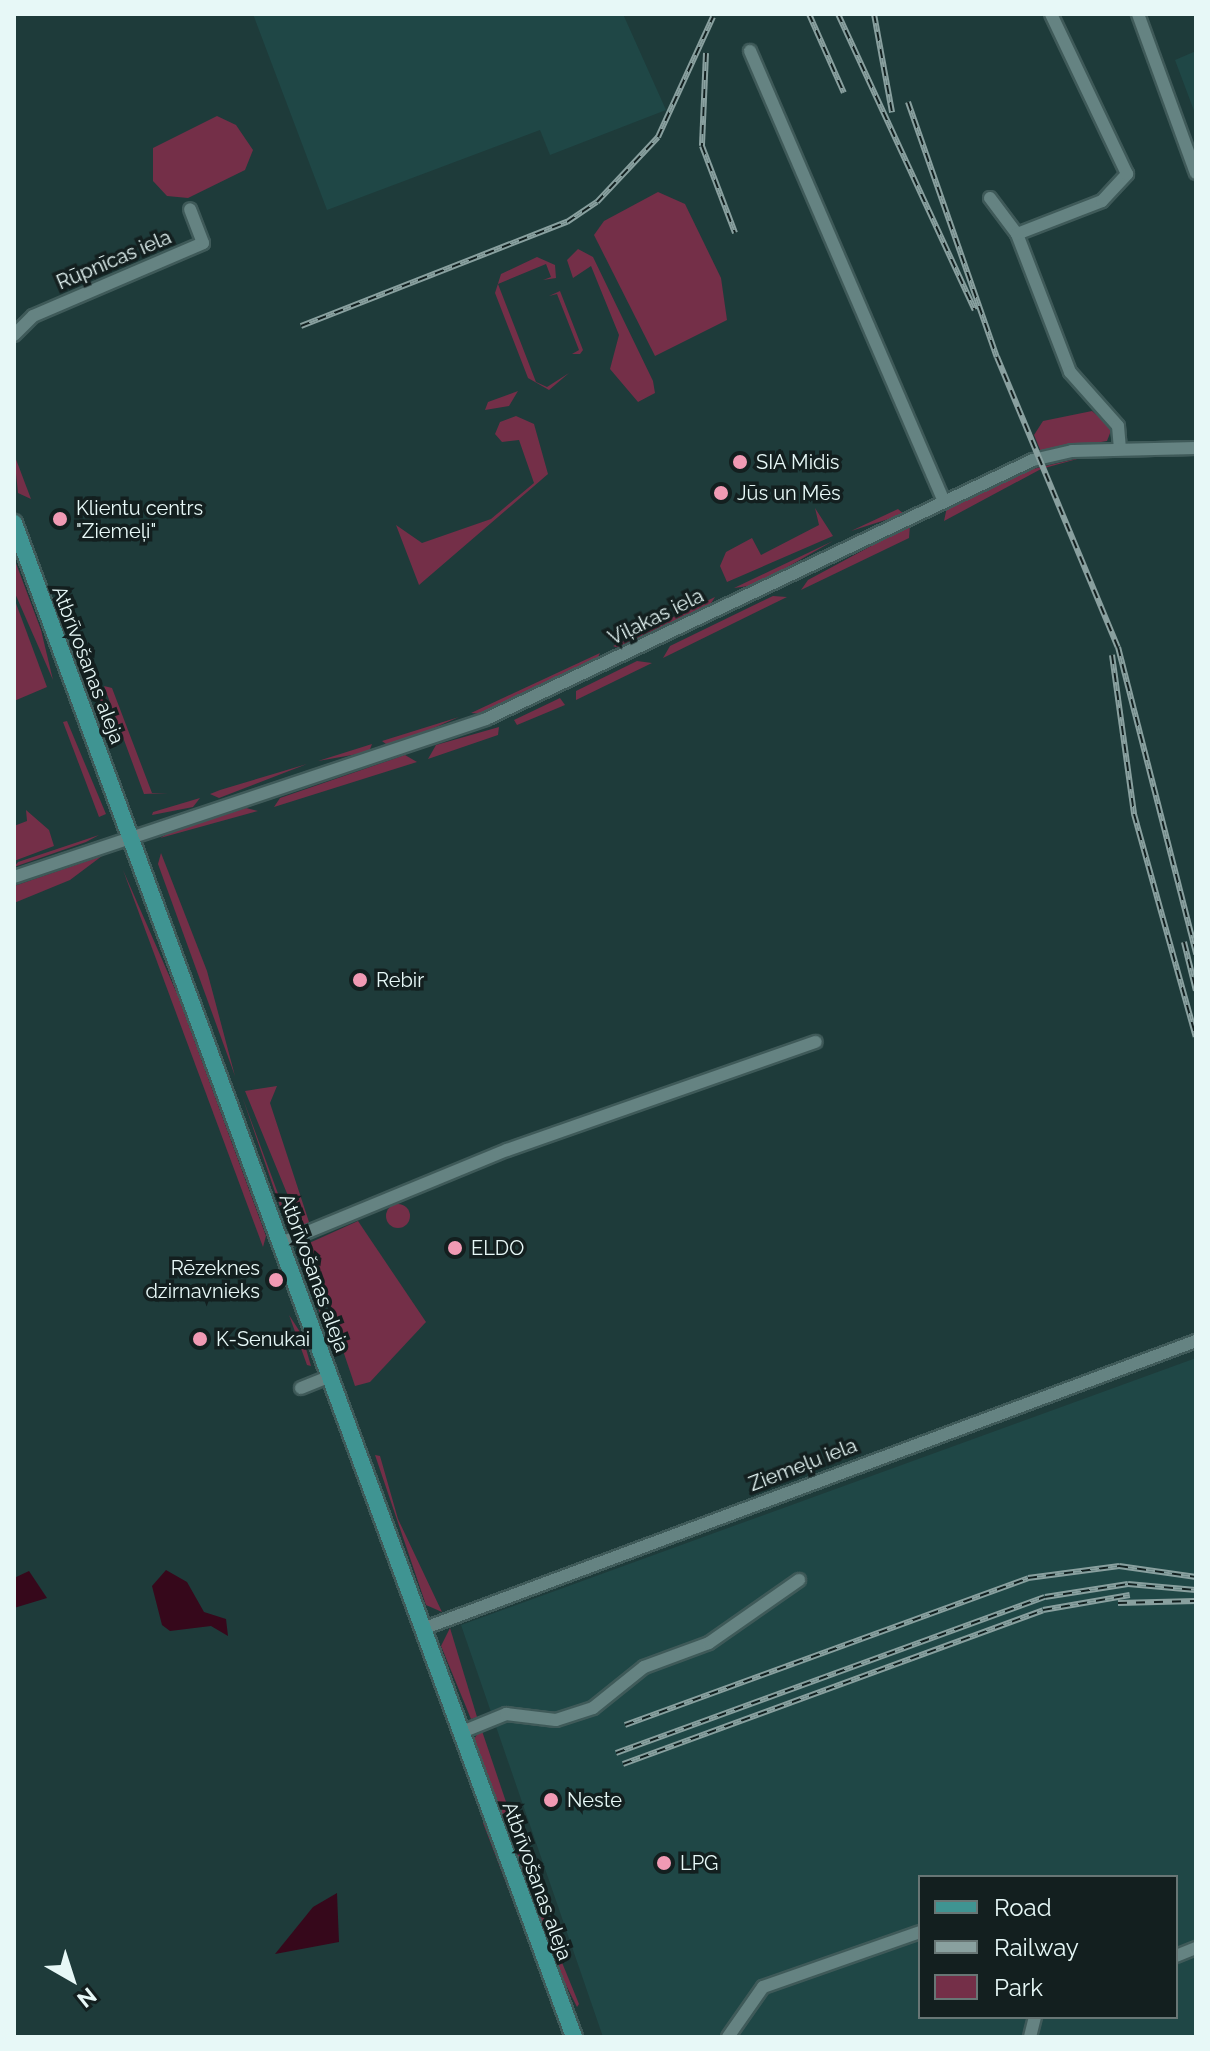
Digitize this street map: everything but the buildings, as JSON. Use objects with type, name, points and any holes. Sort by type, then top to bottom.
[{"type":"main road","name":"Atbrīvošanas aleja","points":[[14,523],[574,2037]]},
{"type":"street","points":[[1017,234],[1102,201],[1127,174],[1051,14]]},
{"type":"street","points":[[1138,14],[1196,173]]},
{"type":"street","points":[[750,51],[944,501]]},
{"type":"street","points":[[990,198],[1017,234],[1070,372],[1118,426],[1120,448]]},
{"type":"street","name":"Rūpnīcas iela","points":[[14,335],[33,316],[203,243],[190,209]]},
{"type":"street","name":"Viļakas iela","points":[[14,877],[486,719],[1040,458],[1120,448],[1196,448]]},
{"type":"street","points":[[281,1243],[507,1150],[816,1042]]},
{"type":"street","name":"Ziemeļu iela","points":[[425,1628],[1196,1341]]},
{"type":"street","points":[[301,1388],[331,1376]]},
{"type":"street","points":[[462,1732],[506,1714],[556,1720],[593,1708],[644,1667],[709,1643],[799,1580]]},
{"type":"street","points":[[728,2037],[763,1987],[918,1933]]},
{"type":"shaded area","points":[[253,14],[623,14],[666,110],[550,155],[540,130],[327,210]]},
{"type":"shaded area","points":[[1196,51],[1196,116],[1175,60]]},
{"type":"shaded area","points":[[1196,1358],[1196,2037],[603,2037],[461,1625]]},
{"type":"shaded area","points":[[166,1570],[187,1582],[204,1612],[226,1619],[228,1636],[211,1626],[170,1631],[162,1625],[152,1586]]},
{"type":"shaded area","points":[[29,1571],[47,1598],[14,1608],[14,1578]]},
{"type":"shaded area","points":[[337,1893],[339,1942],[275,1954],[313,1907]]},
{"type":"green space","points":[[217,116],[236,125],[253,150],[245,170],[188,198],[167,196],[153,181],[153,148]]},
{"type":"green space","points":[[658,192],[685,204],[721,278],[727,320],[655,356],[594,235],[604,221]]},
{"type":"green space","points":[[578,249],[593,257],[653,381],[655,393],[638,402],[610,369],[619,335],[591,266],[573,278],[567,260]]},
{"type":"green space","points":[[537,257],[555,265],[556,278],[543,280],[551,277],[546,264],[498,284],[536,382],[547,387],[569,373],[549,390],[528,378],[495,293],[501,274]]},
{"type":"green space","points":[[560,291],[583,350],[580,354],[572,354],[579,350],[557,294],[549,296]]},
{"type":"green space","points":[[518,391],[509,406],[485,410],[488,402]]},
{"type":"green space","points":[[1092,411],[1112,428],[1107,441],[1041,452],[1034,435],[1043,421]]},
{"type":"green space","points":[[516,416],[534,424],[548,474],[419,585],[396,525],[422,543],[491,519],[534,483],[519,440],[502,442],[495,434],[500,422]]},
{"type":"green space","points":[[14,454],[31,499],[18,493]]},
{"type":"green space","points":[[1088,456],[1041,469],[944,521],[947,507],[1020,472]]},
{"type":"green space","points":[[815,508],[833,536],[727,582],[720,566],[726,552],[752,538],[761,555],[819,525]]},
{"type":"green space","points":[[898,509],[904,514],[851,531]]},
{"type":"green space","points":[[910,525],[909,538],[801,590],[808,580]]},
{"type":"green space","points":[[833,541],[756,585],[734,588]]},
{"type":"green space","points":[[14,558],[41,630],[53,680],[14,591]]},
{"type":"green space","points":[[773,596],[787,597],[663,658],[670,646]]},
{"type":"green space","points":[[715,597],[708,608],[621,649],[613,646]]},
{"type":"green space","points":[[14,598],[47,687],[14,701]]},
{"type":"green space","points":[[76,630],[98,681],[108,717],[70,637]]},
{"type":"green space","points":[[600,653],[596,661],[484,714],[471,713]]},
{"type":"green space","points":[[637,661],[652,663],[576,700],[576,691]]},
{"type":"green space","points":[[104,686],[112,688],[152,793],[168,793],[144,794]]},
{"type":"green space","points":[[560,698],[565,705],[517,725],[514,720]]},
{"type":"green space","points":[[459,717],[390,747],[382,741]]},
{"type":"green space","points":[[67,721],[106,814],[99,817],[63,722]]},
{"type":"green space","points":[[499,727],[498,735],[428,759],[436,745]]},
{"type":"green space","points":[[372,744],[369,752],[318,761]]},
{"type":"green space","points":[[405,755],[417,762],[274,807],[280,798]]},
{"type":"green space","points":[[307,764],[219,798],[210,794],[220,790]]},
{"type":"green space","points":[[200,798],[193,807],[152,815],[153,812]]},
{"type":"green space","points":[[246,808],[258,811],[160,838],[169,833]]},
{"type":"green space","points":[[26,810],[49,830],[54,846],[14,861],[14,826],[27,821]]},
{"type":"green space","points":[[99,835],[86,842],[14,867],[18,862]]},
{"type":"green space","points":[[161,853],[207,971],[235,1076],[158,864]]},
{"type":"green space","points":[[102,856],[70,880],[14,903],[14,886]]},
{"type":"green space","points":[[123,870],[178,996],[266,1236],[263,1247]]},
{"type":"green space","points":[[277,1086],[270,1103],[309,1222],[302,1230],[245,1091]]},
{"type":"green space","points":[[242,1096],[287,1218],[297,1231],[286,1224]]},
{"type":"green space","points":[[398,1204],[407,1207],[410,1216],[407,1225],[398,1228],[389,1225],[386,1216],[389,1207]]},
{"type":"green space","points":[[358,1221],[426,1322],[370,1382],[355,1386],[307,1244]]},
{"type":"green space","points":[[302,1244],[304,1264],[336,1356],[300,1260]]},
{"type":"green space","points":[[289,1315],[302,1335],[311,1366],[307,1365]]},
{"type":"green space","points":[[375,1455],[380,1456],[398,1519],[442,1612],[426,1605]]},
{"type":"green space","points":[[450,1628],[477,1717],[471,1719],[441,1646]]},
{"type":"green space","points":[[481,1728],[546,1920],[538,1923],[473,1741]]},
{"type":"green space","points":[[483,1823],[486,1823],[523,1928],[501,1870]]},
{"type":"green space","points":[[554,1943],[579,2004],[577,2007],[550,1953]]},
{"type":"railway","points":[[809,14],[844,93]]},
{"type":"railway","points":[[838,14],[975,310]]},
{"type":"railway","points":[[874,14],[892,112]]},
{"type":"railway","points":[[301,326],[567,222],[597,202],[658,137],[713,17]]},
{"type":"railway","points":[[706,53],[702,146],[735,233]]},
{"type":"railway","points":[[908,102],[997,357],[1118,647],[1196,954]]},
{"type":"railway","points":[[1112,655],[1134,814],[1196,1037]]},
{"type":"railway","points":[[1184,942],[1196,991]]},
{"type":"railway","points":[[625,1725],[1028,1578],[1119,1566],[1196,1577]]},
{"type":"railway","points":[[616,1753],[1045,1597],[1128,1584],[1196,1590]]},
{"type":"railway","points":[[623,1764],[1043,1610],[1130,1595]]},
{"type":"railway","points":[[1118,1603],[1196,1601]]},
{"type":"place","name":"SIA Midis","points":[[740,462]]},
{"type":"place","name":"Jūs un Mēs","points":[[721,493]]},
{"type":"place","name":"Klientu centrs \"Ziemeļi\"","points":[[60,519]]},
{"type":"place","name":"Rebir","points":[[360,980]]},
{"type":"place","name":"ELDO","points":[[455,1248]]},
{"type":"place","name":"Rēzeknes dzirnavnieks","points":[[276,1280]]},
{"type":"place","name":"K-Senukai","points":[[200,1339]]},
{"type":"place","name":"Neste","points":[[551,1800]]},
{"type":"place","name":"LPG","points":[[664,1863]]}]
